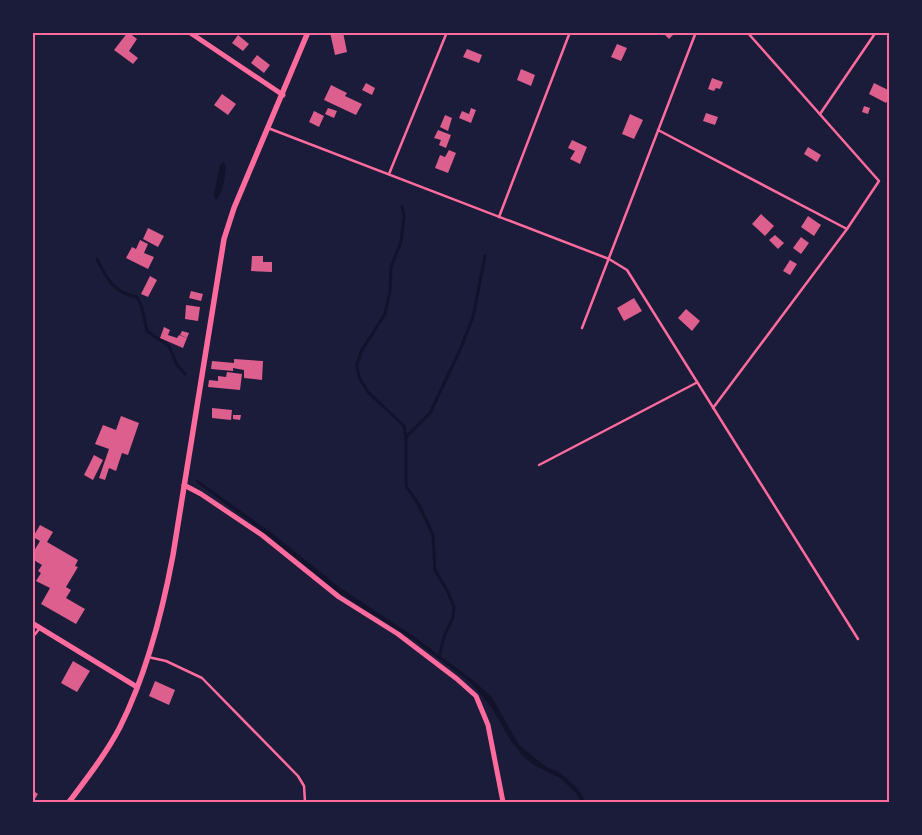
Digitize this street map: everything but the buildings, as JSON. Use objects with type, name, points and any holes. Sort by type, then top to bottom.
[{"type":"street","points":[[189,32],[283,95]]},
{"type":"street","points":[[69,802],[100,760],[119,728],[138,688],[148,657],[169,576],[224,239],[234,208],[308,32]]},
{"type":"street","points":[[184,485],[215,503],[262,535],[339,597],[398,634],[457,678],[476,696],[488,725],[503,802]]},
{"type":"street","points":[[32,623],[138,688]]},
{"type":"lane","points":[[389,174],[446,32]]},
{"type":"lane","points":[[499,217],[570,32]]},
{"type":"lane","points":[[582,328],[696,32]]},
{"type":"lane","points":[[713,408],[847,229],[879,181],[747,32]]},
{"type":"lane","points":[[820,114],[876,32]]},
{"type":"lane","points":[[268,128],[609,259],[627,270],[858,639]]},
{"type":"lane","points":[[658,130],[847,229]]},
{"type":"lane","points":[[539,465],[696,382]]},
{"type":"lane","points":[[32,638],[40,628]]},
{"type":"lane","points":[[148,657],[174,664],[202,678],[298,776],[304,786],[305,802]]},
{"type":"shaded area","points":[[223,162],[226,166],[224,184],[216,200],[214,195],[220,165]]},
{"type":"shaded area","points":[[196,479],[273,534],[339,587],[416,638],[470,678],[491,696],[519,745],[546,767],[557,771],[565,777],[578,789],[586,802],[581,802],[576,793],[560,778],[534,765],[523,756],[509,738],[492,708],[470,682],[415,641],[335,590],[270,537],[196,482]]},
{"type":"waterway","points":[[402,207],[404,216],[401,242],[391,267],[390,291],[385,314],[362,350],[357,368],[360,379],[368,392],[404,426],[406,437],[406,486],[419,505],[433,535],[435,570],[448,592],[454,607],[453,617],[444,637],[439,657]]},
{"type":"waterway","points":[[406,437],[430,413],[460,350],[473,317],[485,256]]},
{"type":"waterway","points":[[97,259],[112,284],[122,292],[137,297],[142,308],[147,331],[169,346],[177,365],[185,374]]}]
